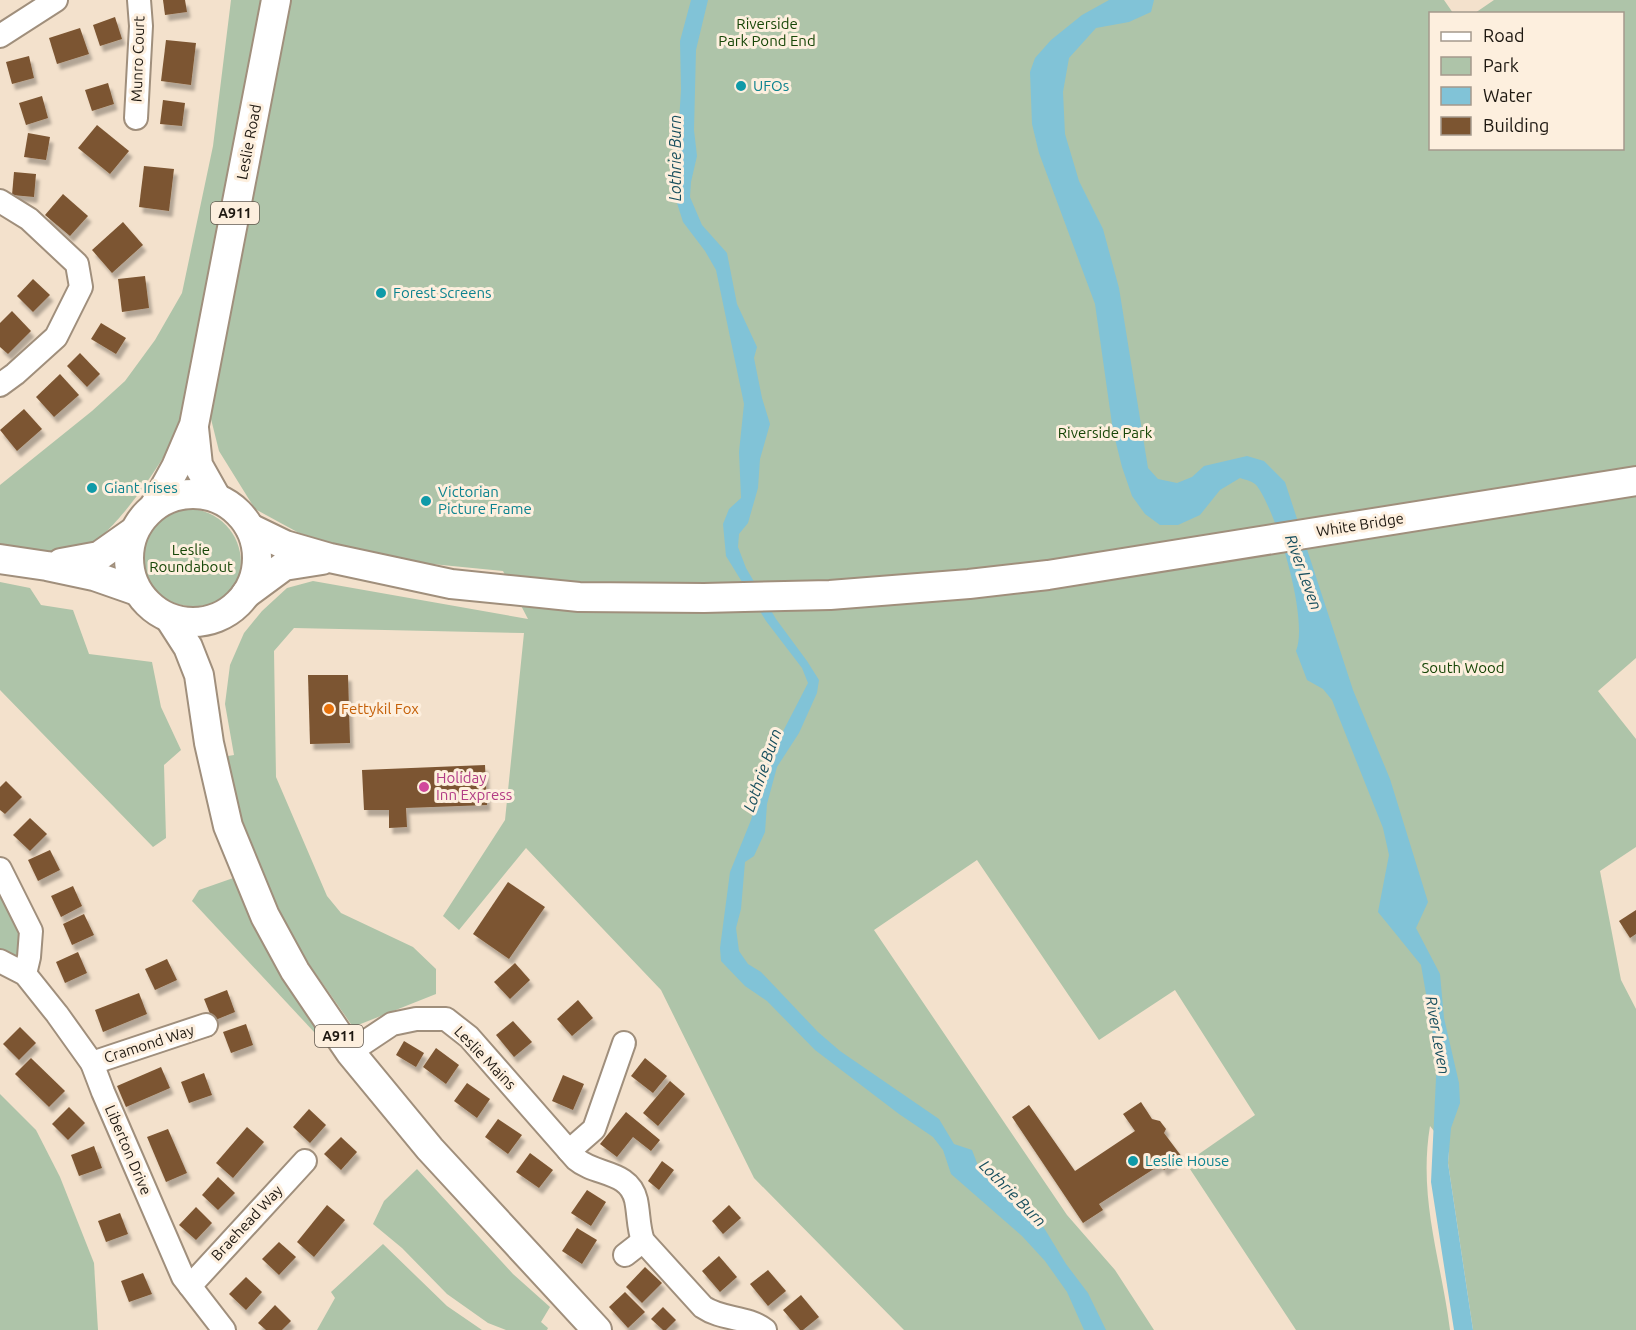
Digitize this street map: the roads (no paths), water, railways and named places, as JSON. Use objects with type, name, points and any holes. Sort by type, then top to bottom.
[{"type":"main road","name":"Leslie Road","points":[[194,425],[276,0]]},
{"type":"main road","name":"A911","points":[[194,425],[198,465],[216,497]]},
{"type":"main road","name":"A911","points":[[155,505],[176,467],[194,425]]},
{"type":"main road","name":"White Bridge","points":[[250,528],[285,545],[330,558],[451,584],[579,597],[704,598],[830,595],[1048,575],[1636,481]]},
{"type":"main road","name":"A911","points":[[195,493],[216,497],[230,504],[250,528],[256,544],[257,561],[254,578],[246,594],[226,613],[208,621],[189,622],[170,619],[152,608],[137,591],[129,572],[128,552],[133,532],[142,517],[155,505],[174,496],[195,493]]},
{"type":"main road","points":[[47,566],[99,556],[133,532]]},
{"type":"main road","points":[[246,594],[284,566],[330,558]]},
{"type":"main road","points":[[0,559],[94,576],[137,591]]},
{"type":"main road","name":"A911","points":[[199,675],[226,613]]},
{"type":"main road","name":"A911","points":[[170,619],[188,647],[199,675],[209,743],[228,826],[265,916],[290,962],[350,1052],[430,1149],[597,1330]]},
{"type":"street","points":[[0,36],[56,0]]},
{"type":"street","name":"Munro Court","points":[[136,118],[141,26],[139,0]]},
{"type":"street","points":[[0,201],[29,219],[77,264],[81,286],[56,337],[0,385]]},
{"type":"street","points":[[0,869],[31,932],[25,974]]},
{"type":"street","name":"Liberton Drive","points":[[0,961],[25,974],[92,1063],[183,1277],[224,1330]]},
{"type":"street","name":"Leslie Mains","points":[[350,1052],[392,1024],[416,1019],[446,1019],[469,1037],[584,1166],[623,1180],[636,1199],[639,1230],[643,1241]]},
{"type":"street","name":"Cramond Way","points":[[92,1063],[206,1025]]},
{"type":"street","points":[[569,1151],[594,1129],[624,1043]]},
{"type":"street","name":"Braehead Way","points":[[190,1286],[305,1161]]},
{"type":"street","points":[[625,1255],[643,1241],[703,1307],[712,1313],[751,1322],[765,1330]]},
{"type":"water","points":[[691,0],[708,0],[696,50],[694,130],[697,156],[690,197],[702,225],[727,253],[737,304],[757,347],[754,358],[770,424],[760,459],[758,488],[748,523],[739,534],[738,547],[746,568],[776,619],[819,680],[817,693],[799,733],[777,767],[767,804],[765,832],[754,856],[745,862],[741,909],[736,928],[739,951],[748,964],[761,972],[818,1032],[840,1051],[939,1119],[954,1144],[972,1150],[986,1177],[1041,1223],[1066,1264],[1088,1293],[1106,1330],[1084,1330],[1067,1292],[1045,1261],[1022,1236],[951,1174],[943,1150],[933,1137],[815,1050],[767,1001],[745,986],[721,961],[720,948],[730,872],[751,820],[761,774],[808,683],[802,668],[766,621],[726,556],[723,524],[729,509],[741,498],[739,452],[744,404],[716,270],[683,222],[677,203],[675,185],[681,90],[680,41]]},
{"type":"water","name":"River Leven","points":[[1109,0],[1154,0],[1151,12],[1129,22],[1096,28],[1069,58],[1063,92],[1065,134],[1079,181],[1103,229],[1119,288],[1148,468],[1158,479],[1177,483],[1192,477],[1204,466],[1247,456],[1264,461],[1285,482],[1353,690],[1390,779],[1428,902],[1416,928],[1440,974],[1444,1018],[1459,1083],[1460,1103],[1451,1128],[1448,1163],[1473,1330],[1454,1330],[1431,1182],[1437,1057],[1421,965],[1378,912],[1389,855],[1383,828],[1332,700],[1323,689],[1307,680],[1296,651],[1299,636],[1295,592],[1282,542],[1273,519],[1257,486],[1240,478],[1220,490],[1200,515],[1178,525],[1160,525],[1145,514],[1132,496],[1122,467],[1113,431],[1095,304],[1039,153],[1032,124],[1030,72],[1035,58],[1051,40],[1082,15]]},
{"type":"place","name":"UFOs","points":[[741,86]]},
{"type":"place","name":"Forest Screens","points":[[381,293]]},
{"type":"place","name":"Giant Irises","points":[[92,488]]},
{"type":"place","name":"Victorian Picture Frame","points":[[426,501]]},
{"type":"place","name":"Fettykil Fox","points":[[329,709]]},
{"type":"place","name":"Holiday Inn Express","points":[[424,787]]},
{"type":"place","name":"Leslie House","points":[[1133,1161]]},
{"type":"park label","name":"Riverside Park Pond End","points":[[767,32]]},
{"type":"park label","name":"Riverside Park","points":[[1105,433]]},
{"type":"park label","name":"Leslie Roundabout","points":[[191,558]]},
{"type":"park label","name":"South Wood","points":[[1463,668]]},
{"type":"water label","name":"Lothrie Burn","points":[[675,158]]},
{"type":"water label","name":"Lothrie Burn","points":[[762,770]]},
{"type":"water label","name":"Lothrie Burn","points":[[1013,1193]]}]
